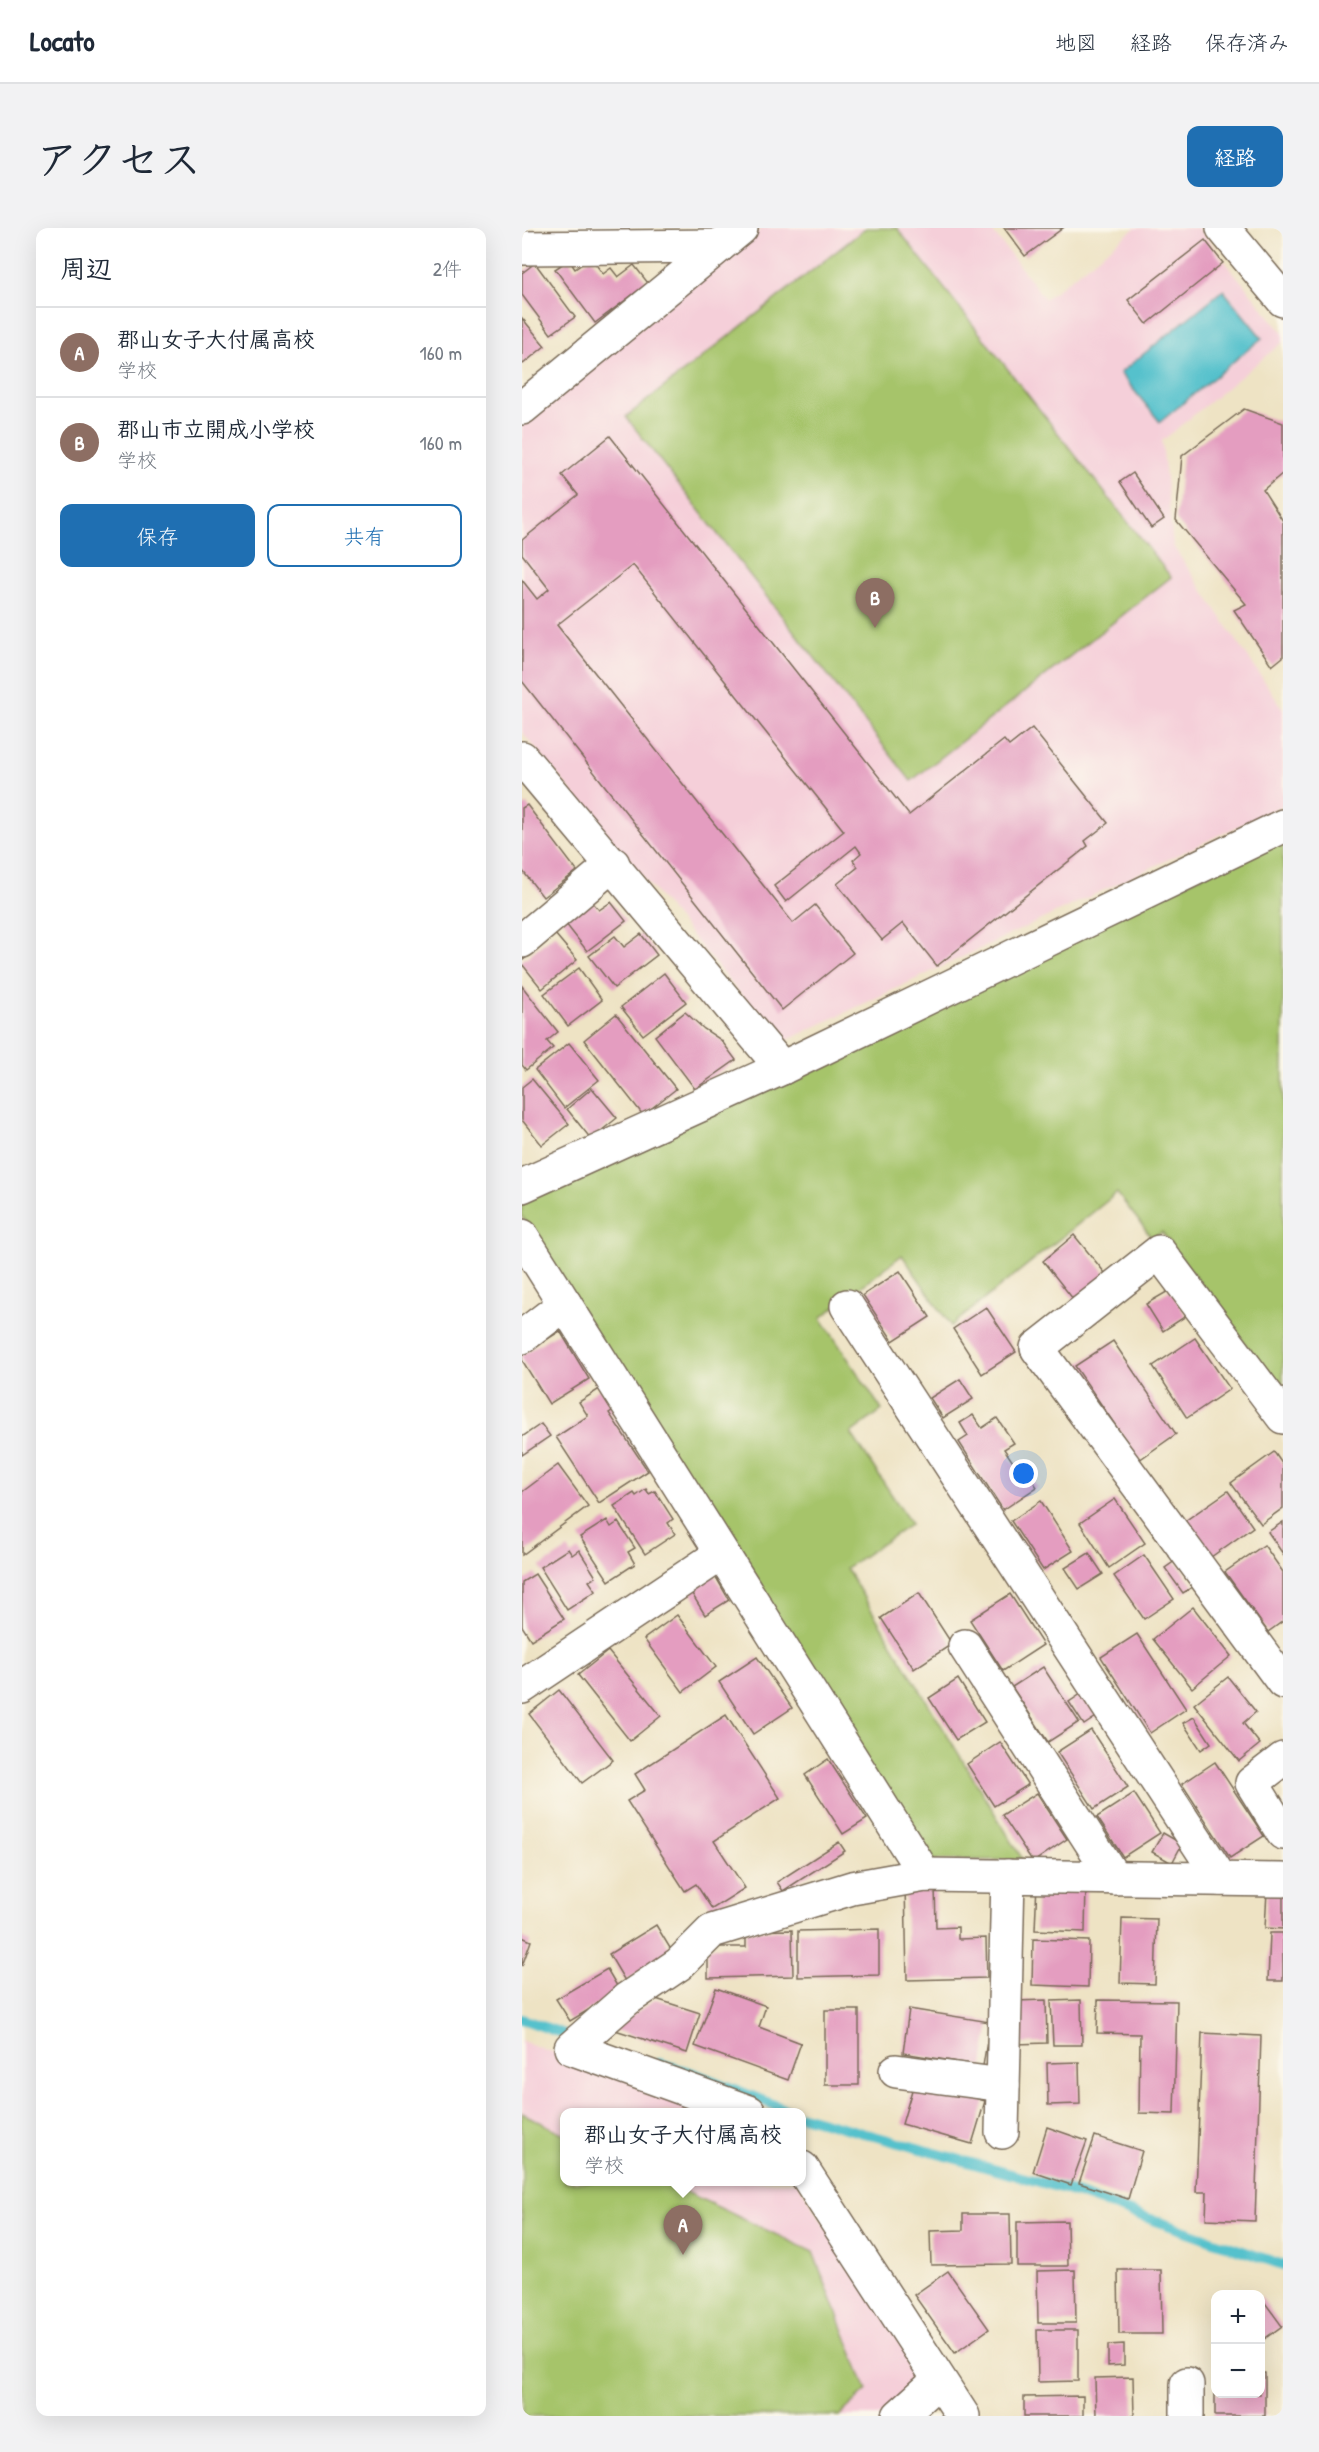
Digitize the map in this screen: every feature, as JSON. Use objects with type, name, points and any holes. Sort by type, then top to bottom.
[{"type":"street","points":[[1222,228],[1283,300]]},
{"type":"street","points":[[522,248],[731,234]]},
{"type":"street","points":[[522,408],[731,234]]},
{"type":"street","points":[[522,758],[782,1068]]},
{"type":"street","points":[[522,1186],[782,1068],[1283,826]]},
{"type":"street","points":[[522,941],[613,864]]},
{"type":"street","points":[[522,1236],[925,1875]]},
{"type":"street","points":[[1283,1417],[1159,1252],[1037,1348],[1283,1682]]},
{"type":"street","points":[[522,1337],[565,1304]]},
{"type":"street","points":[[848,1306],[1221,1879]]},
{"type":"street","points":[[522,1687],[721,1554]]},
{"type":"street","points":[[965,1646],[1114,1878]]},
{"type":"street","points":[[1283,1759],[1252,1783],[1283,1833]]},
{"type":"street","points":[[738,2108],[571,2048],[627,1999],[680,1964],[712,1931],[852,1888],[925,1875],[1283,1880]]},
{"type":"street","points":[[1002,2132],[1008,1876]]},
{"type":"street","points":[[897,2071],[1003,2085]]},
{"type":"street","points":[[806,2176],[963,2416]]},
{"type":"street","points":[[899,2416],[939,2380]]},
{"type":"street","points":[[1187,2384],[1187,2416]]},
{"type":"shaded area","points":[[762,228],[990,228],[1045,299],[1135,228],[1198,228],[1283,333],[1283,342],[1162,441],[1173,546],[1283,709],[1283,805],[781,1043],[522,732],[522,425]]},
{"type":"shaded area","points":[[522,2041],[703,2108],[560,2108],[560,2186],[800,2186],[924,2379],[881,2416],[522,2416]]},
{"type":"green space","points":[[866,228],[897,228],[1171,577],[911,781],[626,417]]},
{"type":"green space","points":[[1283,837],[1283,1395],[1162,1232],[1152,1238],[1117,1193],[951,1326],[902,1255],[821,1318],[882,1410],[851,1433],[911,1524],[846,1568],[1023,1860],[927,1860],[522,1216],[522,1201]]},
{"type":"green space","points":[[522,2113],[560,2132],[560,2186],[673,2186],[813,2252],[867,2390],[839,2416],[522,2416]]},
{"type":"water","points":[[1223,290],[1262,338],[1160,422],[1120,373]]},
{"type":"building","points":[[1004,228],[1063,228],[1025,256]]},
{"type":"building","points":[[1205,240],[1223,263],[1147,324],[1128,300]]},
{"type":"building","points":[[591,258],[603,274],[611,268],[618,277],[634,265],[648,283],[595,323],[555,269],[569,260],[575,269]]},
{"type":"building","points":[[535,263],[575,317],[551,334],[522,295],[522,273]]},
{"type":"building","points":[[522,318],[545,346],[523,364],[522,362]]},
{"type":"building","points":[[1244,409],[1283,423],[1283,473],[1263,490],[1283,521],[1283,657],[1272,666],[1234,610],[1246,604],[1176,520],[1182,456]]},
{"type":"building","points":[[610,436],[909,815],[1004,740],[1009,746],[1032,728],[1108,823],[1085,841],[1088,846],[937,966],[903,923],[882,940],[837,884],[858,867],[853,860],[861,853],[856,846],[786,902],[774,886],[844,831],[633,565],[557,625],[793,923],[815,905],[853,953],[782,1010],[522,681],[522,580],[537,599],[549,589],[522,554],[522,540],[578,495],[562,475]]},
{"type":"building","points":[[1133,473],[1164,519],[1151,528],[1120,482]]},
{"type":"building","points":[[527,805],[577,871],[543,897],[522,870],[522,808]]},
{"type":"building","points":[[589,898],[599,910],[611,902],[626,921],[587,951],[562,919]]},
{"type":"building","points":[[555,934],[577,960],[542,989],[522,961]]},
{"type":"building","points":[[641,934],[657,955],[614,988],[589,956],[615,936],[624,947]]},
{"type":"building","points":[[579,968],[602,1000],[568,1026],[544,994]]},
{"type":"building","points":[[664,973],[686,1002],[643,1035],[621,1007]]},
{"type":"building","points":[[522,986],[558,1032],[547,1041],[553,1048],[526,1070],[522,1065]]},
{"type":"building","points":[[685,1012],[721,1040],[736,1060],[695,1089],[655,1036]]},
{"type":"building","points":[[616,1014],[676,1089],[643,1115],[584,1040]]},
{"type":"building","points":[[569,1043],[599,1080],[564,1108],[535,1070]]},
{"type":"building","points":[[532,1079],[569,1124],[542,1145],[522,1120],[522,1087]]},
{"type":"building","points":[[592,1088],[617,1118],[591,1139],[567,1109]]},
{"type":"building","points":[[1074,1235],[1109,1278],[1077,1304],[1043,1261]]},
{"type":"building","points":[[900,1271],[930,1317],[893,1341],[863,1295]]},
{"type":"building","points":[[1170,1290],[1186,1316],[1163,1331],[1146,1304]]},
{"type":"building","points":[[986,1307],[1016,1352],[982,1374],[953,1329]]},
{"type":"building","points":[[560,1331],[589,1379],[549,1404],[522,1360],[522,1355]]},
{"type":"building","points":[[1195,1338],[1230,1389],[1187,1418],[1153,1366]]},
{"type":"building","points":[[1113,1341],[1176,1434],[1139,1460],[1075,1366]]},
{"type":"building","points":[[960,1379],[973,1399],[943,1418],[930,1398]]},
{"type":"building","points":[[601,1388],[615,1409],[609,1413],[648,1471],[599,1503],[556,1437],[588,1416],[579,1402]]},
{"type":"building","points":[[973,1415],[982,1428],[997,1418],[1014,1443],[1004,1449],[1019,1471],[1024,1467],[1037,1487],[1003,1510],[959,1442],[968,1436],[960,1423]]},
{"type":"building","points":[[541,1424],[550,1436],[522,1455],[522,1437]]},
{"type":"building","points":[[1274,1452],[1283,1465],[1283,1508],[1261,1524],[1231,1483]]},
{"type":"building","points":[[558,1465],[588,1506],[522,1555],[522,1492]]},
{"type":"building","points":[[646,1489],[649,1494],[655,1491],[673,1519],[668,1523],[675,1534],[645,1554],[614,1506],[634,1493],[636,1496]]},
{"type":"building","points":[[1228,1491],[1253,1527],[1211,1557],[1185,1521]]},
{"type":"building","points":[[1115,1499],[1145,1543],[1109,1568],[1080,1523]]},
{"type":"building","points":[[1041,1501],[1073,1551],[1043,1570],[1011,1521]]},
{"type":"building","points":[[607,1520],[611,1527],[618,1522],[635,1548],[628,1552],[635,1564],[609,1581],[580,1537]]},
{"type":"building","points":[[1283,1522],[1283,1554],[1268,1532]]},
{"type":"building","points":[[1264,1545],[1283,1572],[1283,1621],[1268,1632],[1225,1572]]},
{"type":"building","points":[[568,1549],[572,1555],[579,1550],[596,1577],[589,1581],[596,1591],[567,1610],[540,1567]]},
{"type":"building","points":[[1089,1553],[1103,1574],[1079,1589],[1065,1568]]},
{"type":"building","points":[[1144,1555],[1174,1599],[1144,1619],[1114,1576]]},
{"type":"building","points":[[1175,1561],[1194,1586],[1183,1593],[1165,1568]]},
{"type":"building","points":[[535,1574],[564,1619],[531,1640],[522,1626],[522,1582]]},
{"type":"building","points":[[714,1574],[729,1600],[705,1615],[689,1589]]},
{"type":"building","points":[[919,1593],[952,1644],[914,1669],[881,1618]]},
{"type":"building","points":[[1010,1594],[1043,1645],[1003,1671],[970,1620]]},
{"type":"building","points":[[1193,1607],[1231,1656],[1192,1688],[1153,1639]]},
{"type":"building","points":[[677,1615],[716,1667],[683,1692],[644,1639]]},
{"type":"building","points":[[1137,1634],[1186,1709],[1150,1733],[1101,1657]]},
{"type":"building","points":[[608,1651],[661,1716],[630,1741],[578,1675]]},
{"type":"building","points":[[757,1657],[792,1708],[753,1734],[719,1682]]},
{"type":"building","points":[[1043,1667],[1079,1722],[1048,1742],[1012,1687]]},
{"type":"building","points":[[1228,1677],[1256,1712],[1243,1723],[1260,1744],[1239,1761],[1194,1704]]},
{"type":"building","points":[[958,1679],[985,1722],[956,1740],[929,1698]]},
{"type":"building","points":[[559,1690],[613,1760],[582,1783],[529,1714]]},
{"type":"building","points":[[1087,1690],[1102,1713],[1084,1725],[1069,1702]]},
{"type":"building","points":[[726,1715],[780,1798],[714,1841],[745,1888],[712,1909],[696,1884],[685,1891],[627,1801],[645,1790],[635,1774]]},
{"type":"building","points":[[1194,1717],[1211,1743],[1201,1750],[1183,1723]]},
{"type":"building","points":[[1091,1730],[1128,1787],[1094,1809],[1057,1752]]},
{"type":"building","points":[[1000,1742],[1028,1785],[994,1806],[967,1764]]},
{"type":"building","points":[[828,1759],[867,1819],[843,1834],[805,1775]]},
{"type":"building","points":[[1215,1762],[1264,1836],[1230,1858],[1182,1784]]},
{"type":"building","points":[[1037,1793],[1067,1839],[1033,1862],[1002,1815]]},
{"type":"building","points":[[1134,1793],[1160,1833],[1123,1857],[1097,1817]]},
{"type":"building","points":[[1163,1833],[1182,1844],[1172,1863],[1152,1852]]},
{"type":"building","points":[[839,1842],[845,1851],[783,1891],[777,1882]]},
{"type":"building","points":[[1037,1883],[1086,1885],[1085,1932],[1035,1930]]},
{"type":"building","points":[[905,1885],[935,1885],[936,1928],[958,1927],[958,1939],[986,1938],[987,1978],[907,1980]]},
{"type":"building","points":[[1267,1891],[1283,1891],[1283,1929],[1265,1928]]},
{"type":"building","points":[[1122,1918],[1157,1919],[1155,1984],[1120,1983]]},
{"type":"building","points":[[656,1925],[673,1953],[625,1981],[609,1954]]},
{"type":"building","points":[[879,1929],[879,1975],[798,1977],[798,1931]]},
{"type":"building","points":[[792,1930],[793,1976],[708,1978],[708,1947],[746,1947],[746,1931]]},
{"type":"building","points":[[1270,1933],[1283,1933],[1283,1981],[1268,1981]]},
{"type":"building","points":[[522,1937],[531,1941],[522,1966]]},
{"type":"building","points":[[1033,1939],[1089,1941],[1088,1987],[1032,1985]]},
{"type":"building","points":[[607,1969],[620,1991],[570,2021],[556,1999]]},
{"type":"building","points":[[716,1988],[766,2006],[759,2027],[801,2043],[788,2080],[695,2046]]},
{"type":"building","points":[[656,1999],[700,2013],[687,2053],[612,2029]]},
{"type":"building","points":[[1046,2000],[1047,2043],[1016,2044],[1015,2001]]},
{"type":"building","points":[[1081,2000],[1082,2045],[1053,2045],[1051,2001]]},
{"type":"building","points":[[1098,2000],[1177,2001],[1174,2114],[1139,2113],[1140,2034],[1097,2033]]},
{"type":"building","points":[[909,2009],[990,2022],[983,2066],[903,2053]]},
{"type":"building","points":[[825,2010],[859,2010],[859,2085],[825,2085]]},
{"type":"building","points":[[1202,2033],[1261,2036],[1255,2221],[1206,2219],[1207,2192],[1196,2192]]},
{"type":"building","points":[[1079,2062],[1080,2104],[1048,2105],[1047,2063]]},
{"type":"building","points":[[915,2080],[985,2101],[972,2144],[902,2124]]},
{"type":"building","points":[[1047,2127],[1087,2141],[1071,2185],[1033,2172]]},
{"type":"building","points":[[1095,2136],[1142,2151],[1128,2199],[1079,2183]]},
{"type":"building","points":[[963,2214],[1010,2214],[1011,2264],[931,2265],[930,2231],[963,2230]]},
{"type":"building","points":[[1067,2221],[1068,2266],[1017,2266],[1017,2222]]},
{"type":"building","points":[[1075,2270],[1076,2323],[1038,2323],[1037,2271]]},
{"type":"building","points":[[1118,2270],[1161,2270],[1162,2334],[1119,2334]]},
{"type":"building","points":[[948,2271],[989,2329],[955,2353],[914,2295]]},
{"type":"building","points":[[1265,2303],[1282,2326],[1265,2338]]},
{"type":"building","points":[[1037,2330],[1078,2330],[1078,2381],[1038,2382]]},
{"type":"building","points":[[1124,2344],[1124,2365],[1108,2366],[1108,2345]]},
{"type":"building","points":[[1133,2377],[1134,2416],[1096,2416],[1095,2378]]},
{"type":"building","points":[[1083,2396],[1083,2416],[1024,2416],[1024,2397]]},
{"type":"building","points":[[1215,2398],[1265,2398],[1265,2416],[1215,2416]]},
{"type":"waterway","points":[[522,2019],[575,2038]]},
{"type":"waterway","points":[[659,2063],[693,2073],[782,2108]]},
{"type":"waterway","points":[[806,2117],[1061,2188],[1283,2265]]},
{"type":"place","name":"郡山市立開成小学校","points":[[875,628]]},
{"type":"place","name":"郡山女子大付属高校","points":[[683,2255]]}]
